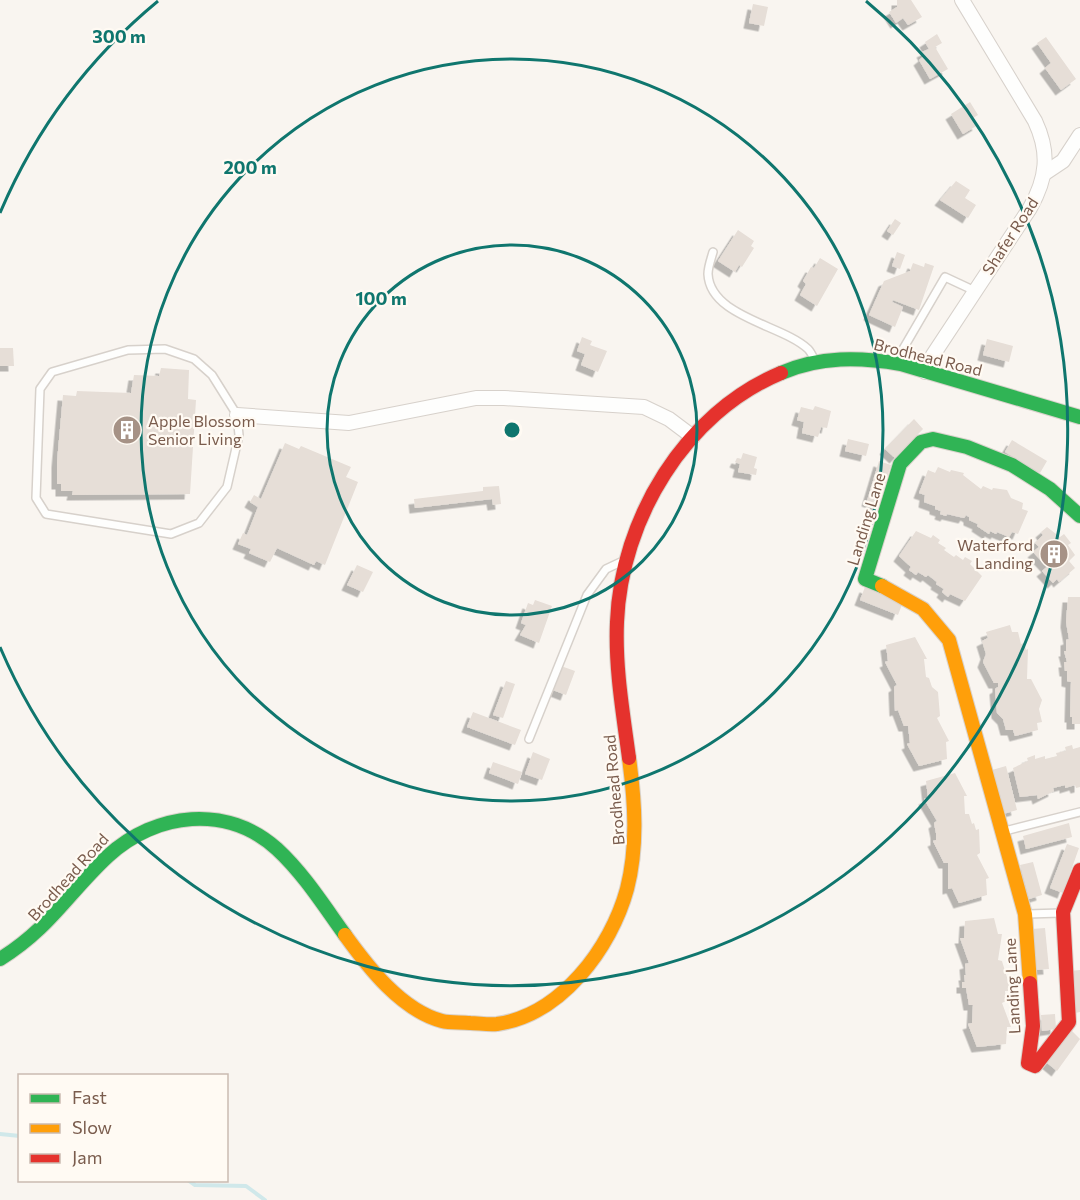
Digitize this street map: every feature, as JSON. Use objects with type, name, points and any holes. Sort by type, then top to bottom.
[{"type":"main road","name":"Brodhead Road","points":[[0,959],[22,947],[44,929],[102,860],[125,840],[167,821],[212,819],[249,829],[280,850],[300,873],[376,979],[411,1008],[440,1020],[470,1025],[515,1019],[543,1007],[571,984],[596,952],[623,903],[635,857],[636,818],[617,660],[618,603],[626,560],[637,526],[651,495],[669,466],[693,436],[715,414],[759,382],[778,372],[815,361],[859,358],[895,363],[1080,417]]},
{"type":"main road","name":"Landing Lane","points":[[1079,510],[1012,465],[967,447],[933,439],[921,442],[900,464],[865,579],[916,602],[936,618],[949,640],[1025,914],[1033,1026],[1028,1063],[1035,1066],[1069,1022],[1063,912],[1080,870]]},
{"type":"street","name":"Shafer Road","points":[[926,372],[975,291],[1030,208],[1045,173],[1045,150],[1041,135],[962,0]]},
{"type":"street","points":[[1045,173],[1063,160],[1080,135]]},
{"type":"street","points":[[237,415],[350,423],[476,398],[504,398],[644,408],[663,415],[693,436]]},
{"type":"lane","points":[[713,252],[708,272],[710,287],[718,296],[756,323],[808,349],[815,361]]},
{"type":"lane","points":[[895,363],[945,278],[975,291]]},
{"type":"lane","points":[[165,349],[194,358],[212,375],[237,415],[239,435],[227,487],[199,523],[171,534],[46,514],[36,498],[40,389],[52,372],[128,350],[165,349]]},
{"type":"lane","points":[[528,739],[587,594],[606,569],[626,560]]},
{"type":"lane","points":[[1002,831],[1080,812]]},
{"type":"lane","name":"Landing Lane","points":[[1025,914],[1063,912]]},
{"type":"building","points":[[897,0],[911,0],[922,17],[908,25],[903,18],[896,23],[889,12],[897,7]]},
{"type":"building","points":[[753,4],[768,7],[764,26],[749,23]]},
{"type":"building","points":[[937,34],[942,43],[935,47],[948,69],[930,79],[919,60],[924,56],[922,52],[929,49],[925,42]]},
{"type":"building","points":[[1046,37],[1076,79],[1061,90],[1045,68],[1051,63],[1037,43]]},
{"type":"building","points":[[970,102],[978,115],[973,118],[978,125],[963,134],[951,114]]},
{"type":"building","points":[[956,181],[970,190],[965,198],[976,205],[968,218],[940,200]]},
{"type":"building","points":[[895,219],[901,223],[893,235],[887,231]]},
{"type":"building","points":[[738,230],[754,241],[751,246],[754,248],[742,267],[739,265],[735,272],[718,261]]},
{"type":"building","points":[[897,252],[905,255],[900,269],[892,266]]},
{"type":"building","points":[[820,258],[838,269],[817,306],[800,295],[806,284],[803,281],[811,267],[814,268]]},
{"type":"building","points":[[913,263],[924,267],[925,263],[934,266],[919,310],[893,300],[892,302],[903,307],[895,327],[869,315],[884,281],[910,271]]},
{"type":"building","points":[[582,337],[592,341],[590,345],[607,351],[598,372],[581,365],[585,354],[577,351]]},
{"type":"building","points":[[987,339],[1013,346],[1009,362],[983,355]]},
{"type":"building","points":[[0,348],[13,348],[14,366],[0,366]]},
{"type":"building","name":"Apple Blossom Senior Living","points":[[161,368],[189,370],[188,399],[196,400],[190,494],[72,495],[73,491],[61,491],[61,484],[57,484],[57,462],[63,395],[76,396],[77,391],[131,393],[134,375],[159,376]]},
{"type":"building","points":[[815,406],[831,411],[827,428],[821,427],[818,437],[802,433],[804,422],[797,420],[801,407],[813,410]]},
{"type":"building","points":[[914,419],[923,429],[895,458],[885,449]]},
{"type":"building","points":[[848,439],[869,444],[866,456],[845,451]]},
{"type":"building","points":[[1012,440],[1047,461],[1040,473],[1005,452]]},
{"type":"building","points":[[285,443],[299,449],[301,446],[351,467],[346,477],[358,482],[325,565],[316,561],[314,565],[277,548],[270,562],[249,553],[251,549],[238,544],[243,533],[247,535],[258,507],[250,502],[254,495],[261,499]]},
{"type":"building","points":[[743,453],[757,457],[754,468],[757,469],[756,475],[738,472],[740,464],[735,462],[737,458],[741,459]]},
{"type":"building","points":[[879,461],[891,465],[879,505],[867,501]]},
{"type":"building","points":[[938,467],[950,472],[951,470],[964,473],[963,475],[981,489],[983,486],[992,490],[993,488],[1007,490],[1011,498],[1023,503],[1022,509],[1028,511],[1018,534],[1012,532],[1009,537],[990,531],[989,534],[977,526],[978,524],[969,520],[966,515],[964,518],[947,514],[946,516],[940,514],[941,511],[935,509],[935,506],[924,502],[925,495],[919,493],[928,470],[935,473]]},
{"type":"building","points":[[499,486],[501,504],[493,505],[492,499],[415,508],[414,499],[483,491],[483,487]]},
{"type":"building","name":"Waterford Landing","points":[[1047,527],[1060,537],[1064,534],[1071,543],[1068,545],[1075,555],[1069,561],[1075,568],[1059,582],[1057,579],[1053,583],[1042,571],[1047,567],[1033,552],[1039,547],[1035,543],[1043,535],[1041,532]]},
{"type":"building","points":[[916,531],[931,538],[933,535],[940,540],[938,543],[946,548],[944,550],[954,557],[956,555],[963,560],[965,557],[972,561],[970,564],[982,576],[965,601],[950,594],[948,597],[942,592],[944,589],[936,584],[937,582],[928,575],[926,577],[918,572],[916,575],[909,570],[911,567],[899,556]]},
{"type":"building","points":[[357,565],[373,572],[363,592],[347,585]]},
{"type":"building","points":[[865,587],[903,602],[898,615],[860,600]]},
{"type":"building","points":[[1068,597],[1080,597],[1080,724],[1072,724],[1072,717],[1070,717],[1071,682],[1067,681],[1064,662],[1067,662],[1064,651],[1066,651],[1066,640],[1069,639],[1066,622]]},
{"type":"building","points":[[535,600],[552,606],[539,643],[520,635],[526,625],[521,623],[528,603],[533,605]]},
{"type":"building","points":[[1010,625],[1012,632],[1018,632],[1021,644],[1024,643],[1026,650],[1028,649],[1027,679],[1031,679],[1042,700],[1039,709],[1042,722],[1037,723],[1038,730],[1015,736],[1013,730],[1006,730],[1003,719],[997,713],[995,689],[998,683],[994,683],[983,662],[986,654],[982,641],[988,638],[986,632]]},
{"type":"building","points":[[915,637],[927,659],[924,659],[926,677],[938,692],[940,716],[937,718],[949,741],[946,742],[947,759],[919,766],[907,744],[910,743],[908,726],[904,726],[898,710],[895,711],[894,687],[897,685],[885,662],[888,661],[886,645]]},
{"type":"building","points":[[561,666],[575,671],[566,695],[553,690]]},
{"type":"building","points":[[506,681],[515,684],[503,718],[493,715]]},
{"type":"building","points":[[473,712],[521,730],[515,745],[467,727]]},
{"type":"building","points":[[1072,745],[1073,749],[1080,747],[1080,787],[1076,788],[1075,785],[1065,788],[1065,785],[1053,788],[1054,791],[1038,799],[1037,795],[1020,797],[1013,768],[1035,755],[1035,759],[1057,756],[1056,753],[1066,751],[1065,747]]},
{"type":"building","points":[[533,752],[550,759],[542,780],[525,774]]},
{"type":"building","points":[[493,762],[522,772],[518,784],[489,773]]},
{"type":"building","points":[[1006,766],[1017,810],[1003,814],[992,770]]},
{"type":"building","points":[[955,773],[967,796],[964,796],[965,814],[969,814],[976,830],[979,829],[980,853],[977,855],[989,878],[986,879],[987,895],[959,903],[952,888],[948,889],[948,863],[944,863],[933,841],[936,840],[934,823],[937,821],[924,799],[928,798],[926,781]]},
{"type":"building","points":[[1069,823],[1072,837],[1026,849],[1023,836]]},
{"type":"building","points":[[1067,844],[1079,848],[1063,893],[1050,888]]},
{"type":"building","points":[[1033,862],[1042,895],[1029,899],[1020,865]]},
{"type":"building","points":[[994,918],[998,934],[1002,934],[998,960],[1002,961],[1009,984],[1008,991],[1005,991],[1006,1001],[1002,1003],[1011,1027],[1007,1027],[1006,1044],[977,1047],[968,1024],[972,1023],[973,1005],[969,1005],[966,988],[962,988],[962,982],[965,982],[964,975],[966,975],[965,964],[969,963],[960,938],[964,938],[965,921]]},
{"type":"building","points":[[1045,928],[1049,969],[1035,970],[1032,929]]},
{"type":"building","points":[[1080,970],[1080,1012],[1075,1013],[1070,971]]},
{"type":"building","points":[[1055,1014],[1056,1029],[1042,1031],[1041,1015]]},
{"type":"building","points":[[1070,1029],[1080,1039],[1057,1071],[1046,1062]]},
{"type":"waterway","points":[[0,1134],[18,1136]]},
{"type":"waterway","points":[[191,1182],[195,1185],[246,1186],[265,1200]]},
{"type":"traffic: fast","points":[[781,373],[810,363],[825,361],[855,359],[901,364],[1080,417]]},
{"type":"traffic: fast","points":[[882,586],[865,579],[900,464],[921,442],[933,439],[967,447],[1012,465],[1050,489],[1080,516]]},
{"type":"traffic: fast","points":[[0,959],[46,923],[94,870],[127,841],[148,830],[192,819],[214,820],[236,825],[257,835],[277,849],[305,880],[345,935]]},
{"type":"traffic: slow","points":[[882,586],[923,609],[949,640],[1025,914],[1030,983]]},
{"type":"traffic: slow","points":[[345,935],[375,973],[399,997],[427,1015],[442,1021],[497,1024],[520,1018],[542,1007],[562,993],[596,955],[609,934],[627,889],[634,840],[634,807],[629,758]]},
{"type":"traffic: jam","points":[[629,758],[620,690],[617,622],[621,583],[631,545],[645,508],[664,474],[688,442],[715,414],[747,391],[781,373]]},
{"type":"traffic: jam","points":[[1030,983],[1033,1026],[1028,1063],[1035,1066],[1069,1022],[1063,912],[1080,870]]},
{"type":"place","name":"Apple Blossom Senior Living","points":[[127,430]]},
{"type":"place","name":"Waterford Landing","points":[[1054,554]]}]
